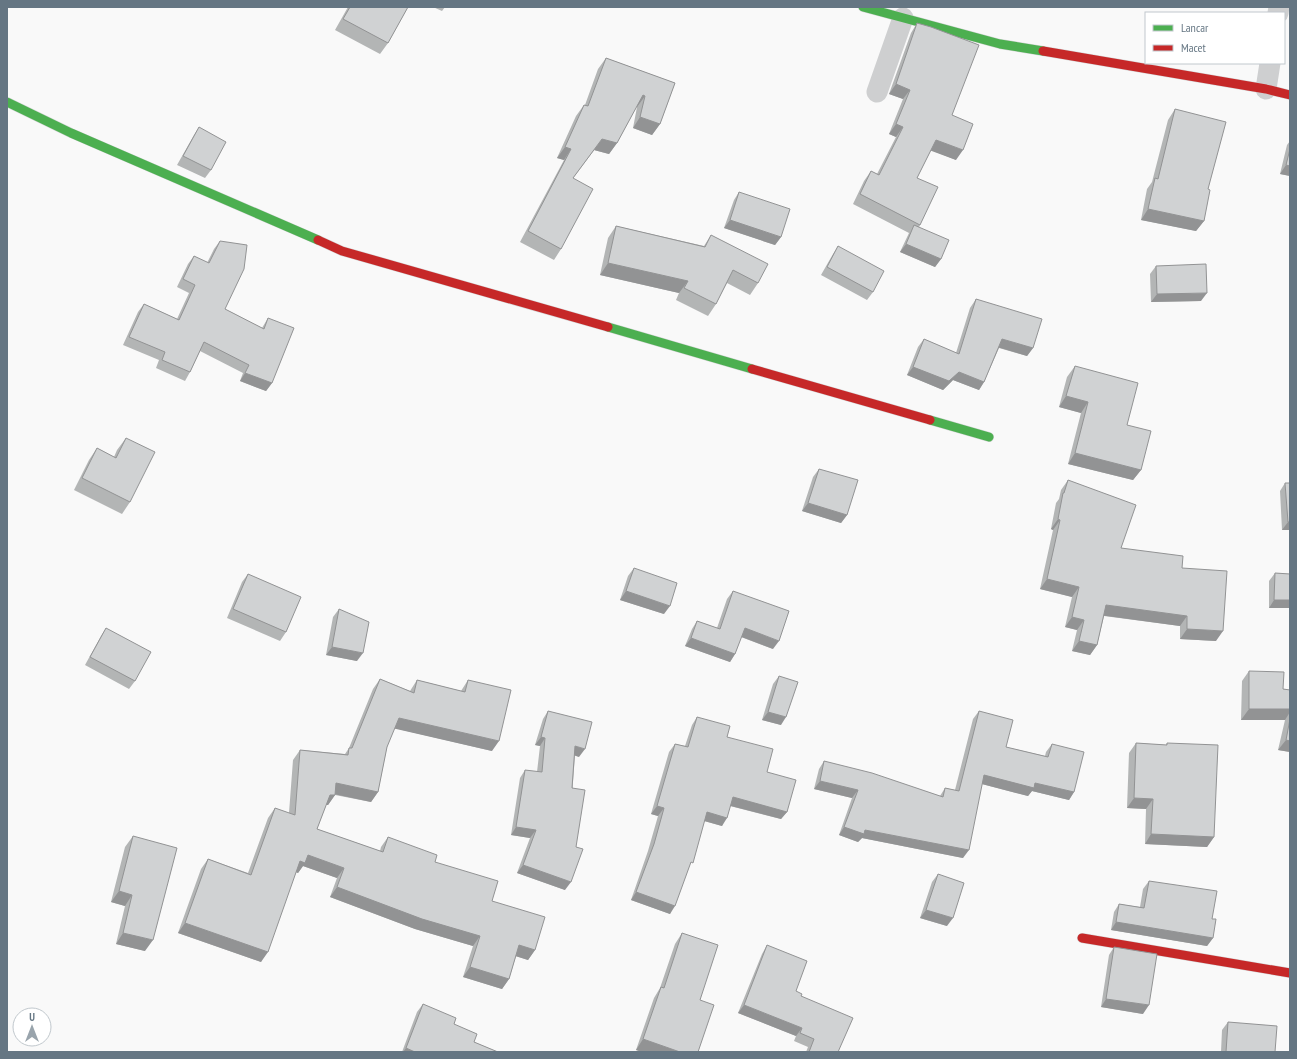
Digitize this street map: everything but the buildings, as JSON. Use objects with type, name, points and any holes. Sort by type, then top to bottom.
[{"type":"street","points":[[863,7],[1000,44],[1266,89],[1290,95]]},
{"type":"street","points":[[878,92],[903,18]]},
{"type":"street","points":[[1266,89],[1270,64]]},
{"type":"street","points":[[7,102],[71,133],[342,251],[989,438]]},
{"type":"street","points":[[1082,938],[1290,973]]},
{"type":"traffic: fast","points":[[863,7],[1000,44],[1043,51]]},
{"type":"traffic: fast","points":[[7,102],[71,133],[318,240]]},
{"type":"traffic: fast","points":[[608,327],[752,369]]},
{"type":"traffic: fast","points":[[930,420],[989,437]]},
{"type":"traffic: jam","points":[[1043,51],[1266,89],[1290,95]]},
{"type":"traffic: jam","points":[[318,240],[342,251],[608,327]]},
{"type":"traffic: jam","points":[[752,369],[930,420]]},
{"type":"traffic: jam","points":[[1082,938],[1290,973]]}]
